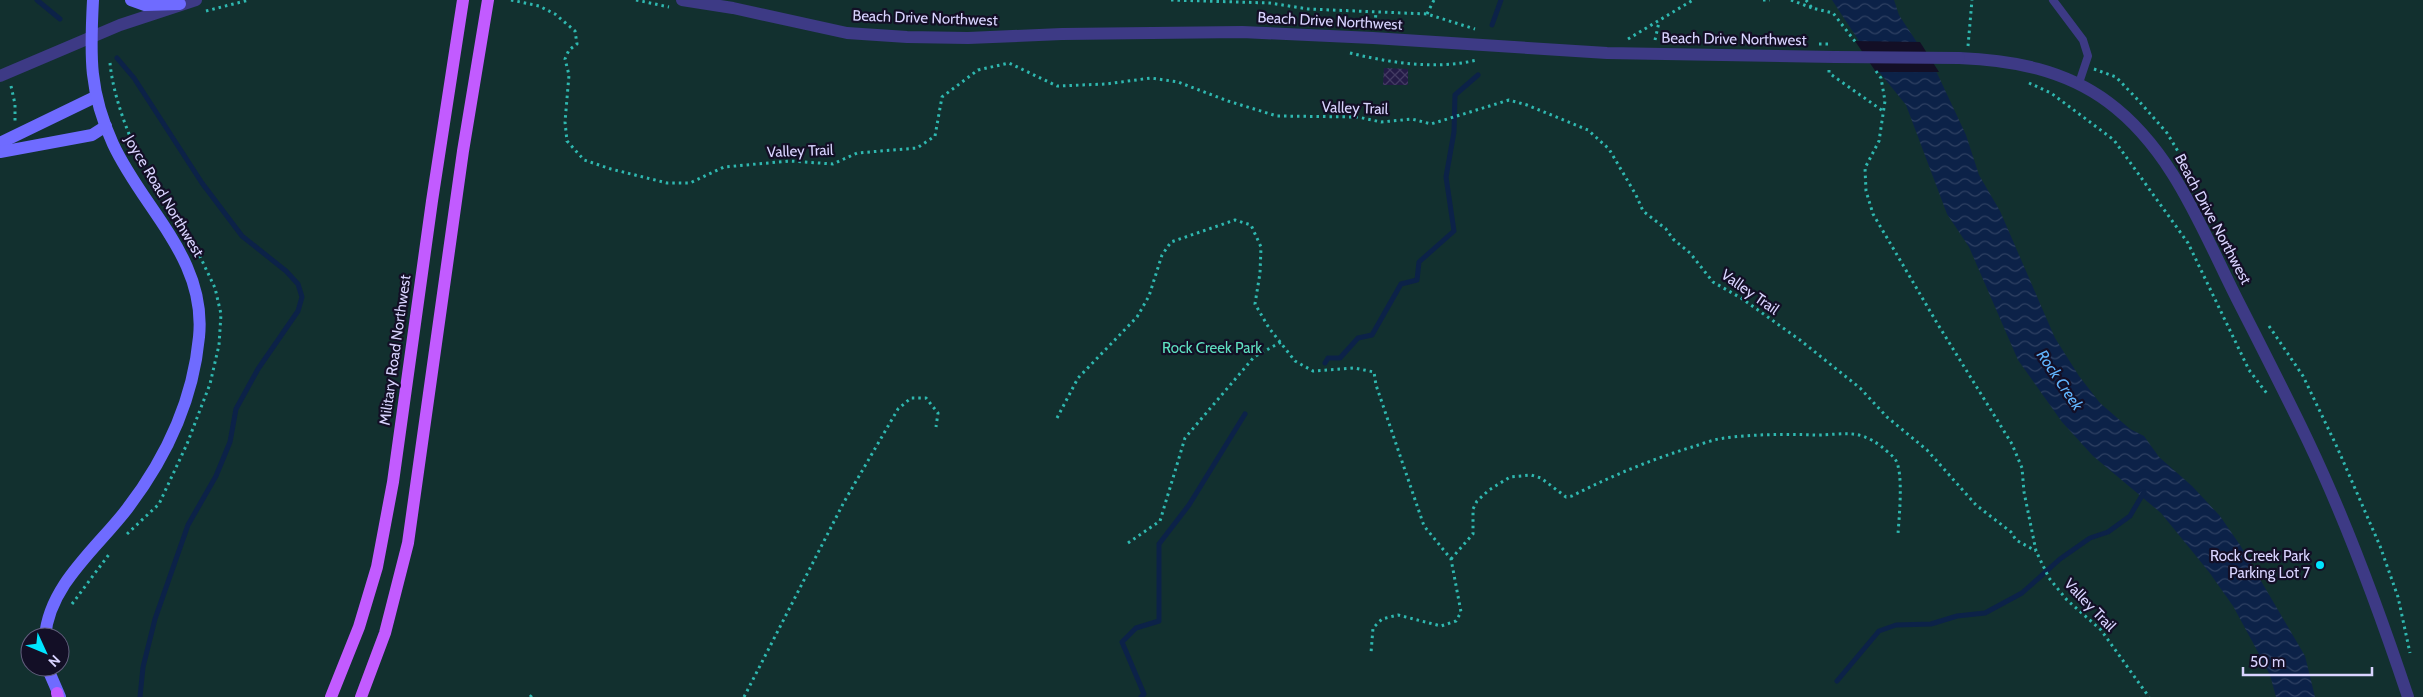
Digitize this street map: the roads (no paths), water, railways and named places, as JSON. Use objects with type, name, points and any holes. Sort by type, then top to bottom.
[{"type":"main road","name":"Military Road Northwest","points":[[331,697],[359,628],[377,567],[393,482],[432,200],[463,0]]},
{"type":"main road","points":[[361,697],[385,633],[408,543],[464,151],[488,0]]},
{"type":"street","name":"Joyce Road Northwest","points":[[47,627],[48,618],[57,596],[126,510],[164,454],[186,400],[199,337],[198,299],[190,271],[177,245],[118,154],[95,97],[90,38],[93,0]]},
{"type":"street","points":[[131,0],[144,5],[180,4]]},
{"type":"street","points":[[0,76],[90,38],[180,4],[196,0]]},
{"type":"street","name":"Beach Drive Northwest","points":[[678,4],[733,8],[847,33],[907,37],[968,38],[1242,32],[1373,38],[1607,53],[1833,61],[1959,58],[2016,63],[2048,71],[2079,83],[2109,103],[2141,132],[2173,174],[2309,443],[2346,529],[2383,624],[2408,697]]},
{"type":"street","points":[[5,140],[95,97]]},
{"type":"street","points":[[0,152],[92,135],[106,126]]},
{"type":"street","points":[[51,677],[58,696]]},
{"type":"lane","points":[[2053,0],[2082,40],[2088,56],[2079,83]]},
{"type":"water","name":"Rock Creek","points":[[1832,0],[1894,0],[1899,15],[1937,73],[1966,135],[1979,175],[2000,211],[2055,338],[2079,376],[2100,403],[2130,429],[2144,436],[2159,457],[2192,486],[2220,516],[2240,545],[2305,656],[2315,697],[2276,697],[2270,675],[2252,641],[2233,606],[2209,572],[2161,513],[2093,456],[2062,422],[2018,360],[1969,247],[1947,214],[1906,105],[1880,73]]},
{"type":"waterway","points":[[37,0],[60,19]]},
{"type":"waterway","points":[[1492,25],[1501,0]]},
{"type":"waterway","points":[[117,58],[134,78],[202,183],[242,236],[286,271],[298,284],[302,297],[298,311],[258,369],[236,409],[230,442],[216,476],[188,525],[155,619],[143,667],[140,697]]},
{"type":"waterway","points":[[1325,363],[1328,358],[1340,358],[1358,338],[1372,335],[1401,284],[1417,280],[1419,262],[1454,231],[1446,177],[1454,132],[1455,95],[1478,75]]},
{"type":"waterway","points":[[1141,697],[1144,694],[1122,642],[1136,628],[1159,621],[1159,544],[1189,505],[1245,414]]},
{"type":"waterway","points":[[1837,681],[1879,631],[1896,625],[1931,624],[1957,616],[1985,613],[2022,593],[2060,559],[2090,538],[2108,532],[2130,516],[2144,492]]},
{"type":"place","name":"Rock Creek Park Parking Lot 7","points":[[2320,565]]},
{"type":"park label","name":"Rock Creek Park","points":[[1212,348]]}]
